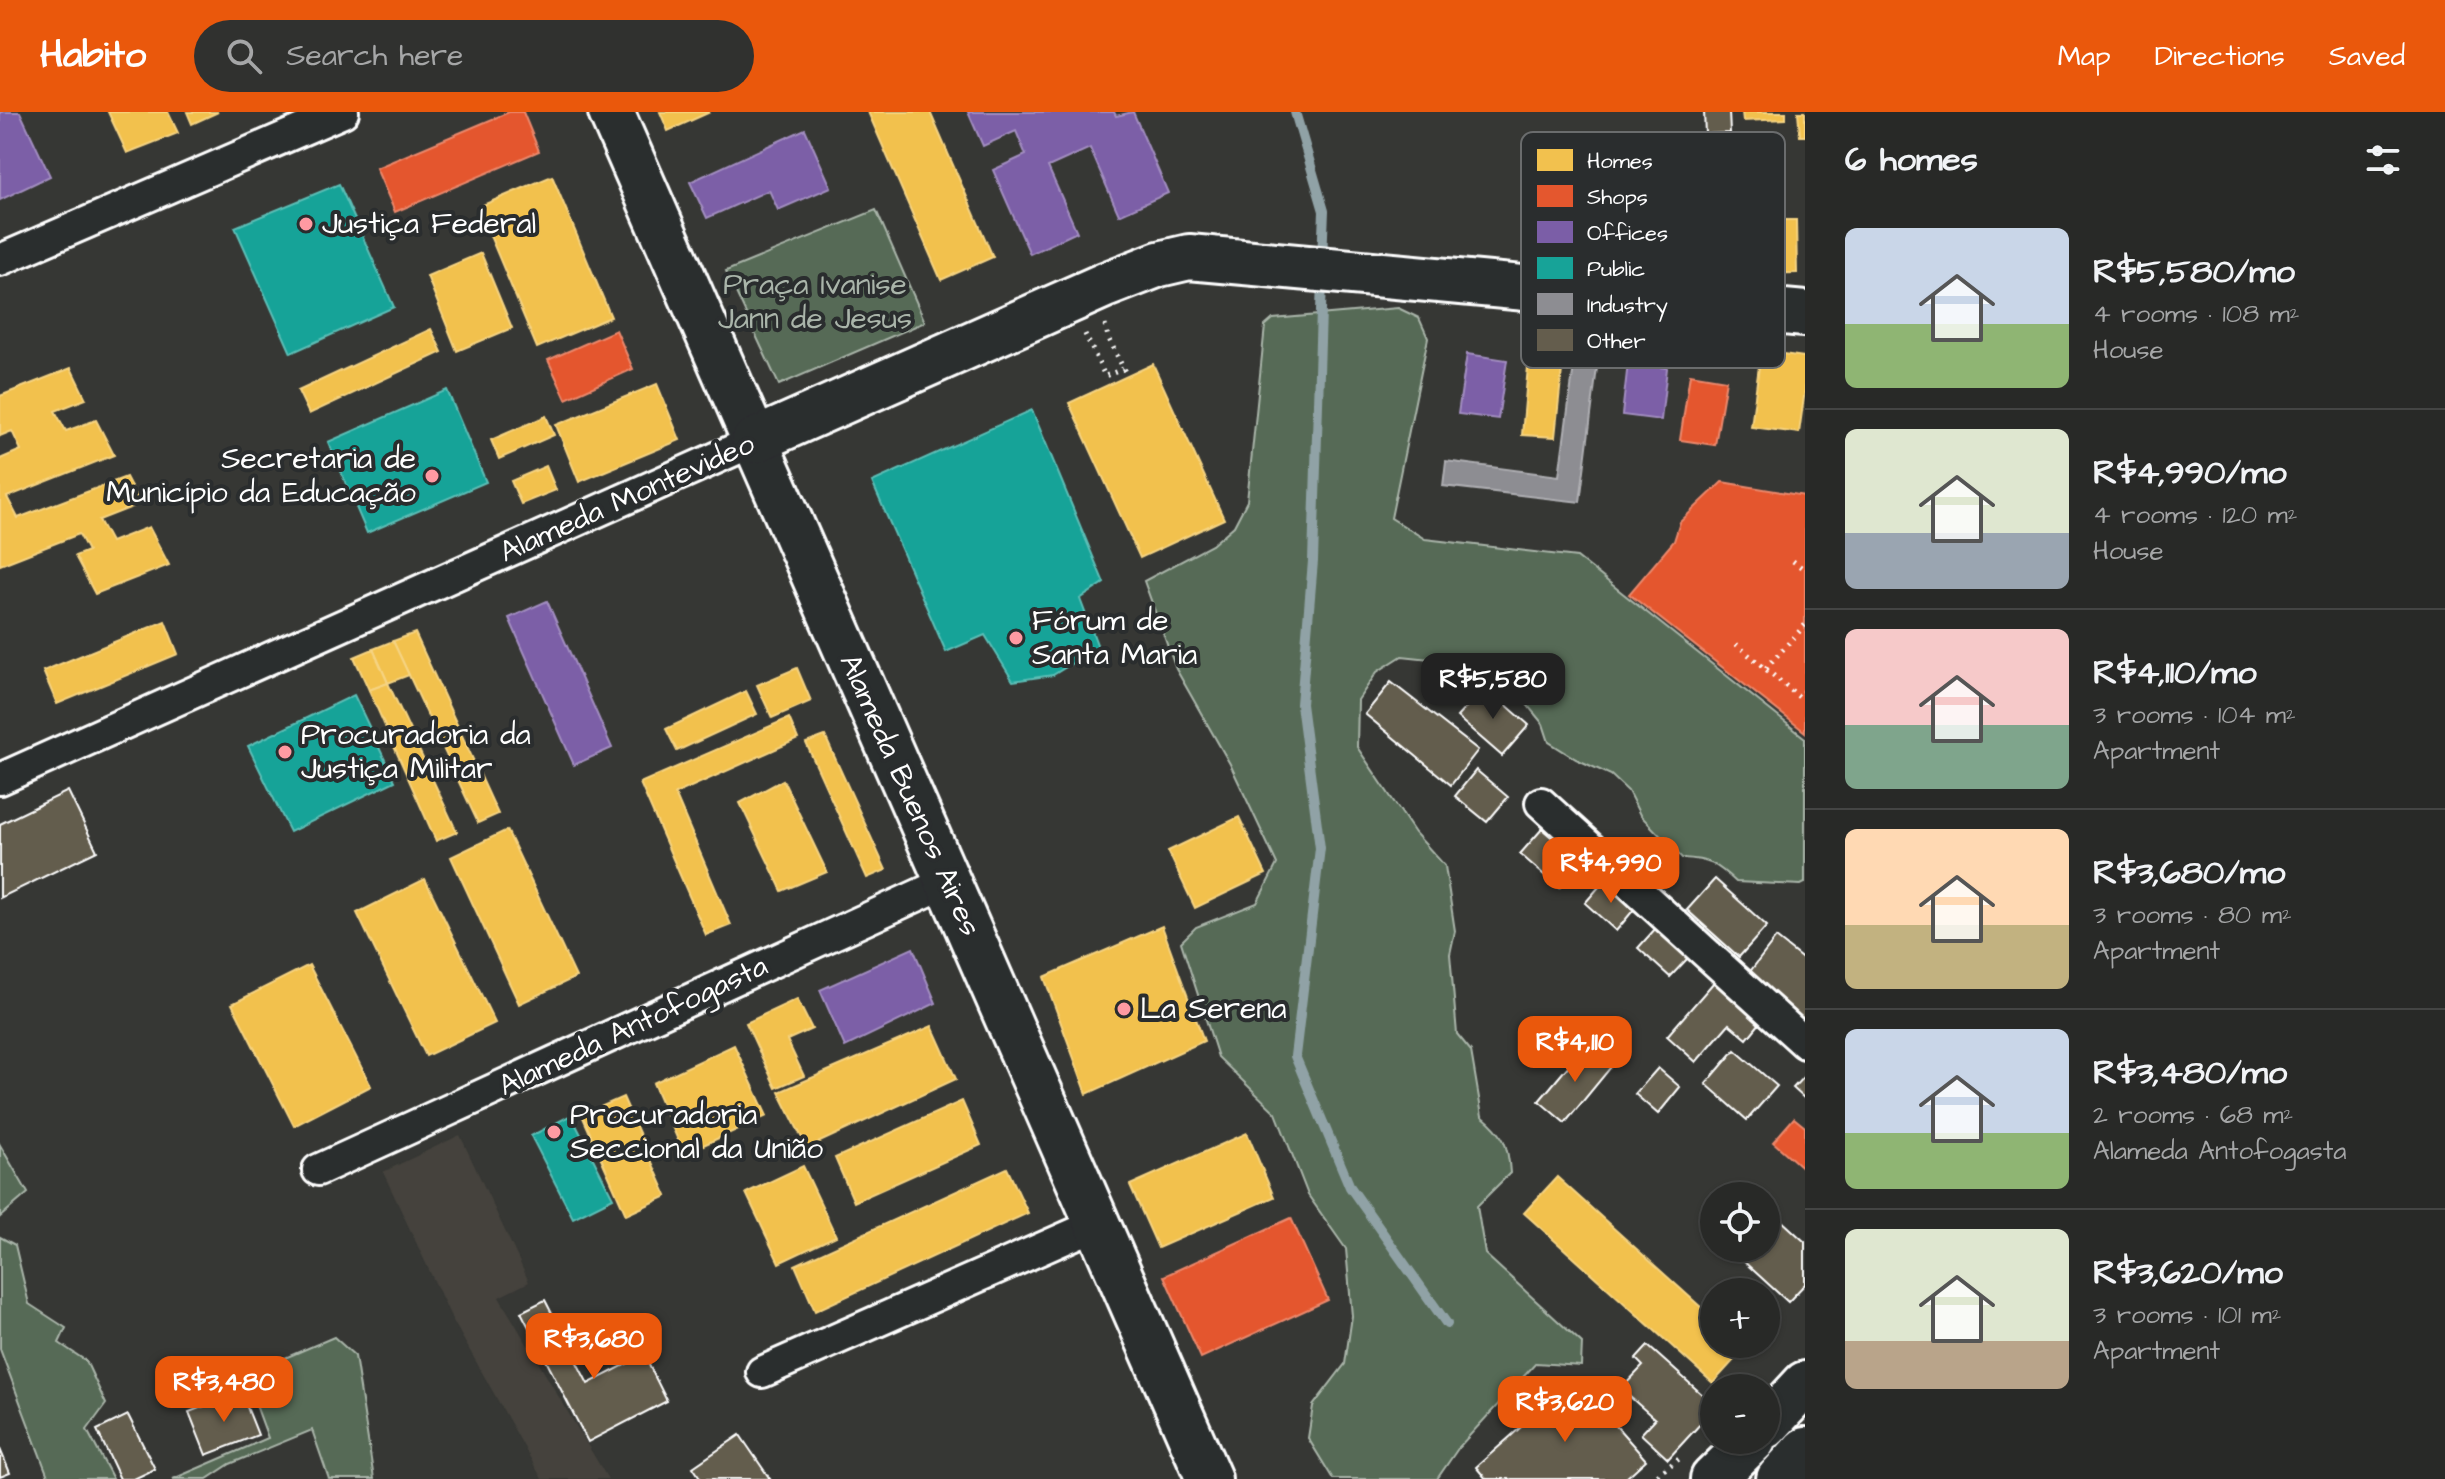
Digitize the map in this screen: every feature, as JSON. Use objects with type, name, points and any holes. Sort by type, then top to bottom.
[{"type":"street","points":[[0,260],[343,112]]},
{"type":"street","name":"Alameda Buenos Aires","points":[[611,112],[1209,1479]]},
{"type":"street","name":"Alameda Montevideo","points":[[0,779],[1105,285],[1159,264],[1189,257],[1521,288]]},
{"type":"street","name":"Alameda Montevideo","points":[[1785,312],[1805,314]]},
{"type":"street","points":[[1541,803],[1805,1043]]},
{"type":"street","name":"Alameda Antofogasta","points":[[318,1170],[947,882]]},
{"type":"street","points":[[762,1372],[1097,1224]]},
{"type":"street","points":[[1780,1411],[1805,1384]]},
{"type":"street","points":[[1779,1479],[1805,1450]]},
{"type":"street","points":[[1713,1479],[1739,1454]]},
{"type":"path","points":[[1080,322],[1105,376],[1123,369]]},
{"type":"path","points":[[1106,332],[1127,376]]},
{"type":"path","points":[[1793,561],[1805,570]]},
{"type":"path","points":[[1766,668],[1805,625]]},
{"type":"path","points":[[1736,644],[1799,697],[1805,690]]},
{"type":"shaded area","points":[[460,1135],[529,1282],[499,1297],[608,1479],[542,1479],[452,1319],[383,1172]]},
{"type":"green space","name":"Praça Ivanise Jann de Jesus","points":[[876,210],[925,322],[779,385],[726,271]]},
{"type":"green space","points":[[1398,308],[1419,318],[1428,338],[1391,518],[1425,539],[1577,557],[1805,738],[1805,883],[1736,882],[1712,864],[1682,858],[1640,815],[1628,791],[1611,775],[1549,742],[1543,724],[1520,696],[1468,663],[1402,656],[1377,672],[1358,700],[1357,747],[1415,833],[1445,866],[1455,931],[1450,954],[1457,1034],[1471,1051],[1482,1116],[1500,1134],[1508,1154],[1510,1173],[1477,1206],[1485,1254],[1582,1343],[1581,1366],[1536,1363],[1459,1447],[1437,1479],[1333,1479],[1308,1438],[1313,1406],[1345,1364],[1352,1316],[1346,1249],[1308,1195],[1276,1113],[1218,1057],[1181,942],[1196,927],[1257,903],[1277,864],[1230,764],[1176,669],[1144,581],[1212,545],[1234,526],[1247,501],[1265,326],[1273,319]]},
{"type":"green space","points":[[0,1145],[28,1193],[0,1217]]},
{"type":"green space","points":[[0,1237],[15,1245],[29,1304],[66,1328],[59,1343],[86,1361],[106,1404],[87,1430],[113,1479],[49,1479],[0,1349]]},
{"type":"green space","points":[[334,1337],[355,1356],[374,1479],[329,1479],[312,1430],[230,1464],[207,1479],[173,1479],[268,1438],[245,1375]]},
{"type":"building: Homes","points":[[108,112],[168,112],[178,133],[127,153]]},
{"type":"building: Homes","points":[[187,112],[218,112],[192,124]]},
{"type":"building: Homes","points":[[660,112],[710,112],[668,131]]},
{"type":"building: Homes","points":[[868,112],[930,112],[993,257],[941,280]]},
{"type":"building: Homes","points":[[1742,112],[1786,112],[1786,119],[1743,121]]},
{"type":"building: Homes","points":[[1798,112],[1805,112],[1805,136],[1800,136]]},
{"type":"building: Homes","points":[[552,176],[611,317],[537,348],[478,207]]},
{"type":"building: Homes","points":[[1785,220],[1796,220],[1797,273],[1785,273]]},
{"type":"building: Homes","points":[[481,253],[512,328],[457,351],[427,276]]},
{"type":"building: Homes","points":[[431,329],[442,352],[309,414],[298,391]]},
{"type":"building: Homes","points":[[1785,354],[1805,357],[1805,390],[1799,433],[1751,427],[1759,368],[1785,368]]},
{"type":"building: Homes","points":[[1153,364],[1224,519],[1140,558],[1069,403]]},
{"type":"building: Homes","points":[[71,368],[86,399],[55,411],[66,431],[96,420],[114,455],[7,497],[18,518],[126,477],[140,504],[99,520],[111,542],[149,527],[169,565],[95,594],[75,556],[88,551],[79,534],[0,565],[0,459],[21,450],[12,431],[0,436],[0,396]]},
{"type":"building: Homes","points":[[1528,368],[1562,368],[1555,437],[1522,435]]},
{"type":"building: Homes","points":[[657,384],[680,440],[579,482],[556,425]]},
{"type":"building: Homes","points":[[546,416],[554,435],[499,459],[491,440]]},
{"type":"building: Homes","points":[[546,466],[556,490],[521,504],[511,481]]},
{"type":"building: Homes","points":[[165,621],[178,654],[57,704],[43,671]]},
{"type":"building: Homes","points":[[415,633],[498,814],[478,823],[393,641]]},
{"type":"building: Homes","points":[[393,641],[409,675],[388,683],[373,649]]},
{"type":"building: Homes","points":[[373,649],[388,683],[369,690],[354,657]]},
{"type":"building: Homes","points":[[797,668],[811,701],[772,718],[757,685]]},
{"type":"building: Homes","points":[[388,683],[457,832],[436,841],[369,690]]},
{"type":"building: Homes","points":[[746,691],[757,714],[677,751],[666,729]]},
{"type":"building: Homes","points":[[789,718],[798,739],[675,794],[731,925],[706,935],[640,783]]},
{"type":"building: Homes","points":[[825,736],[886,870],[867,878],[806,743]]},
{"type":"building: Homes","points":[[783,780],[827,872],[782,891],[740,803]]},
{"type":"building: Homes","points":[[1239,817],[1266,874],[1195,908],[1168,851]]},
{"type":"building: Homes","points":[[507,830],[576,977],[519,1004],[451,857]]},
{"type":"building: Homes","points":[[425,879],[495,1023],[426,1056],[357,913]]},
{"type":"building: Homes","name":"La Serena","points":[[1162,926],[1204,1041],[1087,1094],[1044,977]]},
{"type":"building: Homes","points":[[309,965],[371,1086],[294,1126],[232,1004]]},
{"type":"building: Homes","points":[[797,999],[812,1029],[787,1040],[804,1076],[776,1088],[746,1023]]},
{"type":"building: Homes","points":[[932,1026],[956,1079],[807,1148],[779,1092]]},
{"type":"building: Homes","points":[[734,1045],[767,1116],[684,1154],[653,1083]]},
{"type":"building: Homes","points":[[623,1097],[667,1196],[626,1215],[582,1115]]},
{"type":"building: Homes","points":[[962,1101],[981,1145],[854,1202],[835,1158]]},
{"type":"building: Homes","points":[[1247,1133],[1274,1197],[1158,1248],[1130,1185]]},
{"type":"building: Homes","points":[[803,1166],[836,1236],[779,1263],[746,1193]]},
{"type":"building: Homes","points":[[1007,1168],[1028,1213],[815,1311],[795,1265]]},
{"type":"building: Homes","points":[[1557,1177],[1700,1306],[1700,1358],[1736,1358],[1721,1374],[1703,1374],[1524,1213]]},
{"type":"building: Shops","points":[[509,112],[523,112],[539,151],[395,212],[376,168]]},
{"type":"building: Shops","points":[[616,330],[633,369],[566,399],[548,360]]},
{"type":"building: Shops","points":[[1690,374],[1726,380],[1715,445],[1680,440]]},
{"type":"building: Shops","points":[[1722,482],[1805,496],[1805,732],[1629,594],[1674,541],[1680,522]]},
{"type":"building: Shops","points":[[1794,1118],[1805,1127],[1805,1170],[1773,1142]]},
{"type":"building: Shops","points":[[1291,1218],[1328,1300],[1201,1358],[1164,1276]]},
{"type":"building: Offices","points":[[0,112],[20,112],[50,176],[0,200]]},
{"type":"building: Offices","points":[[968,112],[1114,112],[1116,116],[1133,112],[1168,193],[1119,215],[1090,148],[1048,167],[1077,232],[1030,254],[993,170],[1026,155],[1016,131],[983,146]]},
{"type":"building: Offices","points":[[805,129],[831,187],[778,210],[769,190],[707,218],[690,182]]},
{"type":"building: Offices","points":[[1467,354],[1507,360],[1498,419],[1458,414]]},
{"type":"building: Offices","points":[[1627,368],[1667,368],[1661,420],[1622,415]]},
{"type":"building: Offices","points":[[547,601],[612,748],[574,765],[509,618]]},
{"type":"building: Offices","points":[[913,948],[936,1003],[845,1047],[820,990]]},
{"type":"building: Public","points":[[339,184],[394,307],[291,353],[235,227]]},
{"type":"building: Public","points":[[447,390],[486,482],[367,533],[328,442]]},
{"type":"building: Public","points":[[1032,410],[1104,583],[1080,599],[1098,647],[1053,675],[1013,681],[985,635],[946,652],[872,482]]},
{"type":"building: Public","points":[[354,695],[395,781],[290,832],[248,746]]},
{"type":"building: Public","points":[[571,1115],[613,1198],[573,1218],[531,1136]]},
{"type":"building: Industry","points":[[1574,368],[1597,368],[1580,502],[1443,486],[1446,461],[1559,476]]},
{"type":"building: Other","points":[[1704,112],[1729,112],[1730,132],[1705,132]]},
{"type":"building: Other","points":[[1391,682],[1478,750],[1451,785],[1365,714]]},
{"type":"building: Other","points":[[1485,686],[1529,725],[1502,756],[1457,717]]},
{"type":"building: Other","points":[[1476,770],[1508,797],[1487,822],[1455,796]]},
{"type":"building: Other","points":[[68,791],[97,851],[0,898],[0,824]]},
{"type":"building: Other","points":[[1542,829],[1581,863],[1559,888],[1520,854]]},
{"type":"building: Other","points":[[1715,879],[1767,926],[1739,957],[1687,910]]},
{"type":"building: Other","points":[[1605,880],[1636,907],[1616,931],[1585,903]]},
{"type":"building: Other","points":[[1656,928],[1688,958],[1670,977],[1638,948]]},
{"type":"building: Other","points":[[1776,938],[1805,961],[1803,1023],[1745,978]]},
{"type":"building: Other","points":[[1714,982],[1760,1023],[1747,1039],[1729,1024],[1696,1062],[1667,1036]]},
{"type":"building: Other","points":[[1585,1046],[1611,1067],[1565,1123],[1539,1101]]},
{"type":"building: Other","points":[[1735,1050],[1777,1086],[1747,1120],[1706,1084]]},
{"type":"building: Other","points":[[1658,1068],[1680,1087],[1658,1114],[1635,1094]]},
{"type":"building: Other","points":[[1805,1075],[1805,1099],[1793,1088]]},
{"type":"building: Other","points":[[1780,1219],[1805,1242],[1805,1284],[1788,1302],[1780,1295],[1780,1278],[1762,1278],[1744,1262],[1780,1262]]},
{"type":"building: Other","points":[[545,1300],[588,1384],[644,1355],[667,1401],[588,1442],[521,1312]]},
{"type":"building: Other","points":[[1648,1346],[1700,1392],[1700,1424],[1668,1459],[1641,1434],[1655,1419],[1621,1389],[1643,1366],[1636,1359]]},
{"type":"building: Other","points":[[1575,1379],[1646,1460],[1625,1479],[1486,1479],[1476,1467]]},
{"type":"building: Other","points":[[241,1392],[258,1435],[206,1455],[189,1412]]},
{"type":"building: Other","points":[[128,1415],[155,1469],[134,1479],[120,1479],[97,1430]]},
{"type":"building: Other","points":[[740,1435],[770,1479],[701,1479],[693,1467]]},
{"type":"building: Other","points":[[0,1449],[10,1473],[0,1477]]},
{"type":"waterway","points":[[1295,112],[1324,211],[1322,259]]},
{"type":"waterway","points":[[1322,279],[1313,561],[1301,704],[1320,848],[1295,1056],[1350,1187],[1447,1324]]},
{"type":"place","name":"Justiça Federal","points":[[306,224]]},
{"type":"place","name":"Secretaria de Município da Educação","points":[[432,476]]},
{"type":"place","name":"Fórum de Santa Maria","points":[[1016,638]]},
{"type":"place","name":"Procuradoria da Justiça Militar","points":[[285,752]]},
{"type":"place","name":"La Serena","points":[[1124,1009]]},
{"type":"place","name":"Procuradoria Seccional da União","points":[[554,1132]]}]
